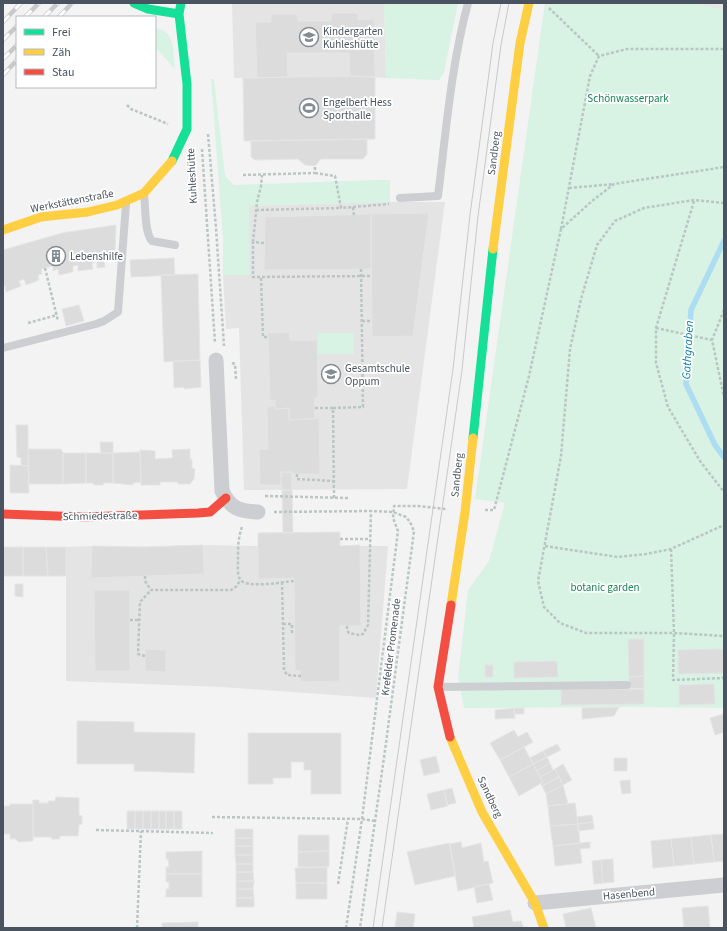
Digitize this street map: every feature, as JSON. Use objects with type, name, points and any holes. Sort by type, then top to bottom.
[{"type":"street","points":[[134,3],[148,9],[179,14],[181,3]]},
{"type":"street","name":"Sandberg","points":[[529,3],[520,43],[495,236],[465,512],[438,687],[451,742],[482,812],[535,903],[544,928]]},
{"type":"street","name":"Werkstättenstraße","points":[[3,230],[41,217],[88,212],[117,205],[144,193],[174,159],[187,129],[187,84],[179,14]]},
{"type":"street","points":[[223,362],[222,491],[229,503],[238,509],[258,512]]},
{"type":"street","name":"Schmiedestraße","points":[[3,514],[84,517],[198,513],[210,512],[226,498]]},
{"type":"street","name":"Hasenbend","points":[[535,903],[724,885]]},
{"type":"lane","points":[[400,198],[438,196],[452,82],[461,29],[468,3]]},
{"type":"lane","points":[[144,193],[146,223],[149,238],[152,241],[175,245]]},
{"type":"lane","points":[[3,348],[104,321],[118,312],[126,201]]},
{"type":"lane","points":[[438,687],[627,685]]},
{"type":"path","points":[[543,3],[599,56]]},
{"type":"path","points":[[599,56],[627,49],[724,49]]},
{"type":"path","points":[[465,512],[494,510],[529,376],[561,229],[590,76],[599,56]]},
{"type":"path","points":[[207,128],[216,228],[224,347]]},
{"type":"path","name":"Kuhleshütte","points":[[202,142],[202,157],[223,362],[235,364],[236,379]]},
{"type":"path","points":[[315,166],[315,173]]},
{"type":"path","points":[[569,188],[614,184],[724,168]]},
{"type":"path","points":[[243,175],[315,173],[335,176],[341,208]]},
{"type":"path","points":[[262,175],[253,232],[253,278],[371,276]]},
{"type":"path","points":[[561,229],[592,201],[614,184]]},
{"type":"path","points":[[256,210],[341,208],[389,204],[400,198]]},
{"type":"path","points":[[694,200],[656,328],[656,363],[668,407],[700,461],[724,492]]},
{"type":"path","points":[[724,203],[694,200],[644,208],[615,221],[597,245],[581,299],[570,349],[561,456],[538,581],[544,607],[560,623],[586,633],[674,633],[724,636]]},
{"type":"path","points":[[353,207],[354,215]]},
{"type":"path","points":[[253,242],[264,242]]},
{"type":"path","points":[[45,268],[62,333]]},
{"type":"path","points":[[315,408],[363,407],[361,269]]},
{"type":"path","points":[[261,277],[263,337],[269,337]]},
{"type":"path","points":[[724,310],[712,340],[724,397]]},
{"type":"path","points":[[28,323],[57,315]]},
{"type":"path","points":[[362,321],[371,321]]},
{"type":"path","points":[[656,328],[712,340]]},
{"type":"path","points":[[333,408],[334,498]]},
{"type":"path","points":[[297,474],[297,479],[333,481]]},
{"type":"path","points":[[264,496],[348,498]]},
{"type":"path","points":[[346,928],[362,819],[398,531],[393,518],[394,506],[425,507]]},
{"type":"path","points":[[347,626],[349,633],[359,635],[363,634],[368,625],[371,511]]},
{"type":"path","name":"Krefelder Promenade","points":[[258,512],[393,512],[406,517],[414,531],[360,928]]},
{"type":"path","points":[[545,546],[618,557],[646,554],[671,549],[724,525]]},
{"type":"path","points":[[340,539],[370,539]]},
{"type":"path","points":[[145,656],[138,654],[140,602],[151,590],[231,590],[237,586],[240,580],[238,546]]},
{"type":"path","points":[[671,549],[674,633],[673,680],[724,678]]},
{"type":"path","points":[[145,576],[145,581],[151,590]]},
{"type":"path","points":[[240,580],[245,584],[252,585],[294,581]]},
{"type":"path","points":[[282,582],[284,670],[287,675],[300,676]]},
{"type":"path","points":[[130,620],[140,620]]},
{"type":"path","points":[[283,624],[292,624],[292,632],[295,632]]},
{"type":"path","points":[[212,818],[362,819],[375,821]]},
{"type":"path","points":[[338,884],[348,819]]},
{"type":"path","points":[[96,830],[213,833]]},
{"type":"path","points":[[137,928],[141,831]]},
{"type":"shaded area","name":"Kindergarten Kuhleshütte","points":[[232,3],[384,3],[386,78],[350,76],[234,78]]},
{"type":"shaded area","points":[[690,3],[724,3],[724,10]]},
{"type":"shaded area","name":"Gesamtschule Oppum","points":[[445,202],[407,489],[244,490],[239,328],[226,329],[223,275],[223,238],[235,206]]},
{"type":"shaded area","points":[[340,532],[340,546],[388,546],[376,698],[222,687],[66,681],[66,547],[203,545],[258,546],[258,533]]},
{"type":"green space","points":[[384,3],[458,3],[444,72],[439,80],[386,78]]},
{"type":"green space","name":"botanic garden","points":[[545,3],[690,3],[724,10],[724,708],[464,708],[458,678],[468,590],[489,561],[505,503],[475,499]]},
{"type":"green space","points":[[156,28],[167,33],[170,38],[173,49],[175,69],[156,48]]},
{"type":"green space","points":[[211,79],[214,79],[225,176],[234,185],[390,180],[390,202],[249,206],[250,275],[223,275],[223,238]]},
{"type":"green space","points":[[318,333],[354,333],[354,354],[317,354]]},
{"type":"building","points":[[331,13],[358,13],[358,20],[374,19],[375,77],[350,76],[349,53],[287,53],[288,77],[257,78],[255,22],[271,22],[271,14],[297,14],[298,21],[331,21]]},
{"type":"building","name":"Engelbert Hess Sporthalle","points":[[375,77],[375,139],[244,141],[243,78]]},
{"type":"building","points":[[367,139],[367,154],[363,159],[321,159],[315,166],[305,165],[298,159],[255,160],[251,157],[251,141]]},
{"type":"building","points":[[429,213],[413,336],[372,337],[371,214]]},
{"type":"building","points":[[371,214],[371,269],[264,270],[265,217]]},
{"type":"building","name":"Lebenshilfe","points":[[116,225],[115,251],[108,252],[109,260],[104,261],[105,267],[97,268],[97,262],[92,263],[93,269],[78,271],[78,265],[73,266],[73,272],[59,275],[58,269],[53,271],[53,266],[41,269],[42,274],[38,275],[39,280],[26,285],[24,279],[19,281],[21,286],[6,292],[5,286],[3,286],[3,250],[62,233]]},
{"type":"building","points":[[174,258],[175,275],[131,277],[130,260]]},
{"type":"building","points":[[198,274],[200,360],[164,362],[161,275]]},
{"type":"building","points":[[79,305],[84,321],[66,326],[62,309]]},
{"type":"building","points":[[289,332],[290,340],[317,340],[318,397],[315,398],[315,419],[289,420],[289,408],[275,409],[275,400],[270,400],[268,333]]},
{"type":"building","points":[[200,360],[201,387],[184,389],[184,387],[174,388],[173,361]]},
{"type":"building","points":[[267,406],[275,406],[275,409],[289,408],[289,420],[319,418],[320,474],[292,474],[292,472],[281,472],[281,485],[260,485],[259,449],[268,449]]},
{"type":"building","points":[[16,425],[28,425],[28,466],[21,465],[21,458],[17,457]]},
{"type":"building","points":[[100,442],[113,442],[113,453],[101,453]]},
{"type":"building","points":[[28,449],[61,449],[63,453],[63,484],[29,484]]},
{"type":"building","points":[[190,449],[192,468],[195,469],[194,479],[190,484],[160,482],[160,485],[141,485],[140,450],[155,451],[155,459],[173,458],[172,450]]},
{"type":"building","points":[[140,452],[141,482],[133,483],[133,485],[113,483],[113,453]]},
{"type":"building","points":[[63,453],[86,453],[86,483],[63,484]]},
{"type":"building","points":[[86,453],[113,453],[113,483],[94,485],[93,483],[86,483]]},
{"type":"building","points":[[10,465],[28,466],[29,493],[10,493]]},
{"type":"building","points":[[281,472],[292,472],[292,490],[282,490]]},
{"type":"building","points":[[282,490],[292,490],[293,533],[283,533]]},
{"type":"building","points":[[340,532],[340,546],[360,545],[361,626],[340,626],[340,681],[300,682],[300,671],[295,671],[294,578],[258,579],[258,533]]},
{"type":"building","points":[[203,545],[204,574],[91,578],[92,546],[142,547]]},
{"type":"building","points":[[3,547],[23,547],[23,576],[3,576]]},
{"type":"building","points":[[23,547],[46,547],[48,576],[23,576]]},
{"type":"building","points":[[46,547],[66,547],[66,576],[48,576]]},
{"type":"building","points":[[15,584],[23,584],[23,597],[15,596]]},
{"type":"building","points":[[94,590],[130,590],[130,671],[95,671]]},
{"type":"building","points":[[628,639],[644,639],[644,676],[629,677]]},
{"type":"building","points":[[145,649],[166,650],[166,672],[145,671]]},
{"type":"building","points":[[724,649],[724,673],[678,674],[678,650]]},
{"type":"building","points":[[557,661],[558,677],[514,678],[514,662]]},
{"type":"building","points":[[485,665],[493,665],[493,677],[485,677]]},
{"type":"building","points":[[644,676],[644,689],[629,688],[629,677]]},
{"type":"building","points":[[714,684],[715,704],[679,705],[679,685]]},
{"type":"building","points":[[561,689],[644,689],[644,704],[561,705]]},
{"type":"building","points":[[619,707],[614,716],[582,719],[582,708]]},
{"type":"building","points":[[514,708],[524,708],[524,714],[514,714]]},
{"type":"building","points":[[514,708],[515,718],[495,719],[495,710]]},
{"type":"building","points":[[724,714],[724,732],[715,735],[710,718]]},
{"type":"building","points":[[77,721],[134,722],[134,732],[195,733],[194,773],[134,771],[134,764],[77,764]]},
{"type":"building","points":[[514,730],[518,737],[527,732],[533,742],[500,760],[490,743]]},
{"type":"building","points":[[248,733],[341,733],[341,794],[311,794],[311,770],[304,770],[304,762],[291,762],[291,778],[273,778],[273,784],[248,784]]},
{"type":"building","points":[[557,744],[561,750],[547,757],[543,751]]},
{"type":"building","points":[[524,747],[533,764],[509,777],[500,760]]},
{"type":"building","points":[[543,751],[547,757],[533,764],[530,758]]},
{"type":"building","points":[[436,756],[440,772],[424,776],[420,760]]},
{"type":"building","points":[[547,757],[550,763],[537,771],[533,764]]},
{"type":"building","points":[[614,758],[627,758],[627,771],[614,771]]},
{"type":"building","points":[[550,763],[553,770],[540,777],[537,771]]},
{"type":"building","points":[[533,764],[543,782],[519,796],[509,777]]},
{"type":"building","points":[[563,764],[572,780],[563,785],[555,769]]},
{"type":"building","points":[[555,769],[559,777],[542,786],[541,784],[543,782],[540,777]]},
{"type":"building","points":[[559,777],[563,785],[546,794],[542,786]]},
{"type":"building","points":[[630,780],[631,793],[622,794],[620,781]]},
{"type":"building","points":[[563,785],[568,804],[548,806],[546,794]]},
{"type":"building","points":[[452,788],[456,803],[447,805],[444,790]]},
{"type":"building","points":[[444,790],[448,806],[431,810],[427,794]]},
{"type":"building","points":[[56,797],[79,798],[79,815],[82,816],[82,824],[79,825],[78,836],[60,836],[59,839],[52,839],[51,837],[33,837],[33,800],[39,800],[39,803],[48,803],[48,801],[55,801]]},
{"type":"building","points":[[33,800],[33,841],[18,842],[16,839],[10,839],[10,834],[3,834],[3,806],[10,806],[10,804],[32,804]]},
{"type":"building","points":[[575,803],[578,824],[550,826],[548,806]]},
{"type":"building","points":[[127,811],[135,811],[135,829],[127,829]]},
{"type":"building","points":[[135,811],[143,811],[143,829],[135,829]]},
{"type":"building","points":[[143,811],[151,811],[151,829],[143,829]]},
{"type":"building","points":[[151,811],[159,811],[159,829],[151,829]]},
{"type":"building","points":[[159,811],[166,811],[166,829],[159,829]]},
{"type":"building","points":[[166,811],[174,811],[174,829],[166,829]]},
{"type":"building","points":[[174,811],[182,811],[182,829],[174,829]]},
{"type":"building","points":[[592,815],[593,822],[578,824],[577,817]]},
{"type":"building","points":[[593,822],[594,829],[578,831],[578,824]]},
{"type":"building","points":[[578,824],[580,843],[553,846],[550,826]]},
{"type":"building","points":[[235,829],[253,829],[253,838],[235,838]]},
{"type":"building","points":[[724,834],[724,861],[714,862],[711,835]]},
{"type":"building","points":[[298,835],[329,835],[329,851],[298,852]]},
{"type":"building","points":[[711,835],[714,862],[694,864],[691,837]]},
{"type":"building","points":[[691,837],[694,864],[674,866],[671,839]]},
{"type":"building","points":[[235,838],[253,838],[253,846],[235,846]]},
{"type":"building","points":[[671,839],[674,866],[653,868],[651,841]]},
{"type":"building","points":[[461,842],[462,848],[481,843],[484,862],[488,861],[493,883],[458,891],[450,844]]},
{"type":"building","points":[[590,842],[590,848],[580,849],[582,863],[555,866],[553,846]]},
{"type":"building","points":[[449,843],[455,876],[415,885],[407,852]]},
{"type":"building","points":[[235,846],[253,846],[253,855],[235,855]]},
{"type":"building","points":[[202,851],[202,874],[166,874],[166,867],[169,867],[168,859],[166,859],[166,852]]},
{"type":"building","points":[[329,851],[329,867],[298,867],[298,852]]},
{"type":"building","points":[[235,855],[253,855],[253,864],[236,864]]},
{"type":"building","points":[[613,859],[614,882],[603,883],[601,860]]},
{"type":"building","points":[[601,860],[603,883],[594,884],[592,861]]},
{"type":"building","points":[[236,864],[253,864],[253,872],[236,872]]},
{"type":"building","points":[[327,867],[327,883],[296,883],[295,868]]},
{"type":"building","points":[[236,872],[253,872],[254,881],[236,881]]},
{"type":"building","points":[[166,874],[202,874],[202,897],[166,897],[166,889],[169,889],[169,882],[166,882]]},
{"type":"building","points":[[236,881],[254,881],[253,889],[236,889]]},
{"type":"building","points":[[296,883],[327,883],[327,899],[296,899]]},
{"type":"building","points":[[489,884],[493,900],[477,903],[474,887]]},
{"type":"building","points":[[236,889],[253,889],[254,898],[236,898]]},
{"type":"building","points":[[236,898],[254,898],[254,907],[236,907]]},
{"type":"building","points":[[708,906],[710,928],[684,928],[682,908]]},
{"type":"building","points":[[591,908],[596,928],[566,928],[563,914]]},
{"type":"building","points":[[510,910],[513,922],[521,921],[524,928],[474,928],[472,917]]},
{"type":"building","points":[[397,912],[415,914],[413,928],[395,928]]},
{"type":"building","points":[[198,922],[198,928],[162,928],[162,923]]},
{"type":"waterway","name":"Gathgraben","points":[[724,241],[691,310],[686,384],[715,445],[724,457]]},
{"type":"tram line","points":[[373,928],[453,369],[470,215],[493,43],[501,3]]},
{"type":"tram line","points":[[382,928],[462,370],[478,216],[501,45],[509,3]]},
{"type":"railway","points":[[3,22],[21,3]]},
{"type":"railway","points":[[26,16],[39,3]]},
{"type":"railway","points":[[45,16],[58,3]]},
{"type":"railway","points":[[60,16],[72,3]]},
{"type":"railway","points":[[3,40],[16,27]]},
{"type":"railway","points":[[3,59],[16,46]]},
{"type":"railway","points":[[3,75],[16,61]]},
{"type":"traffic: fast","points":[[134,3],[148,9],[179,14]]},
{"type":"traffic: fast","points":[[172,161],[187,129],[187,84],[179,14],[181,3]]},
{"type":"traffic: fast","points":[[473,438],[493,249]]},
{"type":"traffic: slow","points":[[493,249],[520,43],[529,3]]},
{"type":"traffic: slow","points":[[3,230],[41,217],[88,212],[117,205],[144,193],[172,161]]},
{"type":"traffic: slow","points":[[451,605],[465,512],[473,438]]},
{"type":"traffic: slow","points":[[450,737],[482,812],[535,903],[544,928]]},
{"type":"traffic: jam","points":[[3,514],[84,517],[198,513],[210,512],[226,498]]},
{"type":"traffic: jam","points":[[450,737],[438,687],[451,605]]},
{"type":"place","name":"Kindergarten Kuhleshütte","points":[[309,37]]},
{"type":"place","name":"Engelbert Hess Sporthalle","points":[[309,108]]},
{"type":"place","name":"Lebenshilfe","points":[[56,256]]},
{"type":"place","name":"Gesamtschule Oppum","points":[[331,374]]},
{"type":"park label","name":"Schönwasserpark","points":[[628,98]]}]
